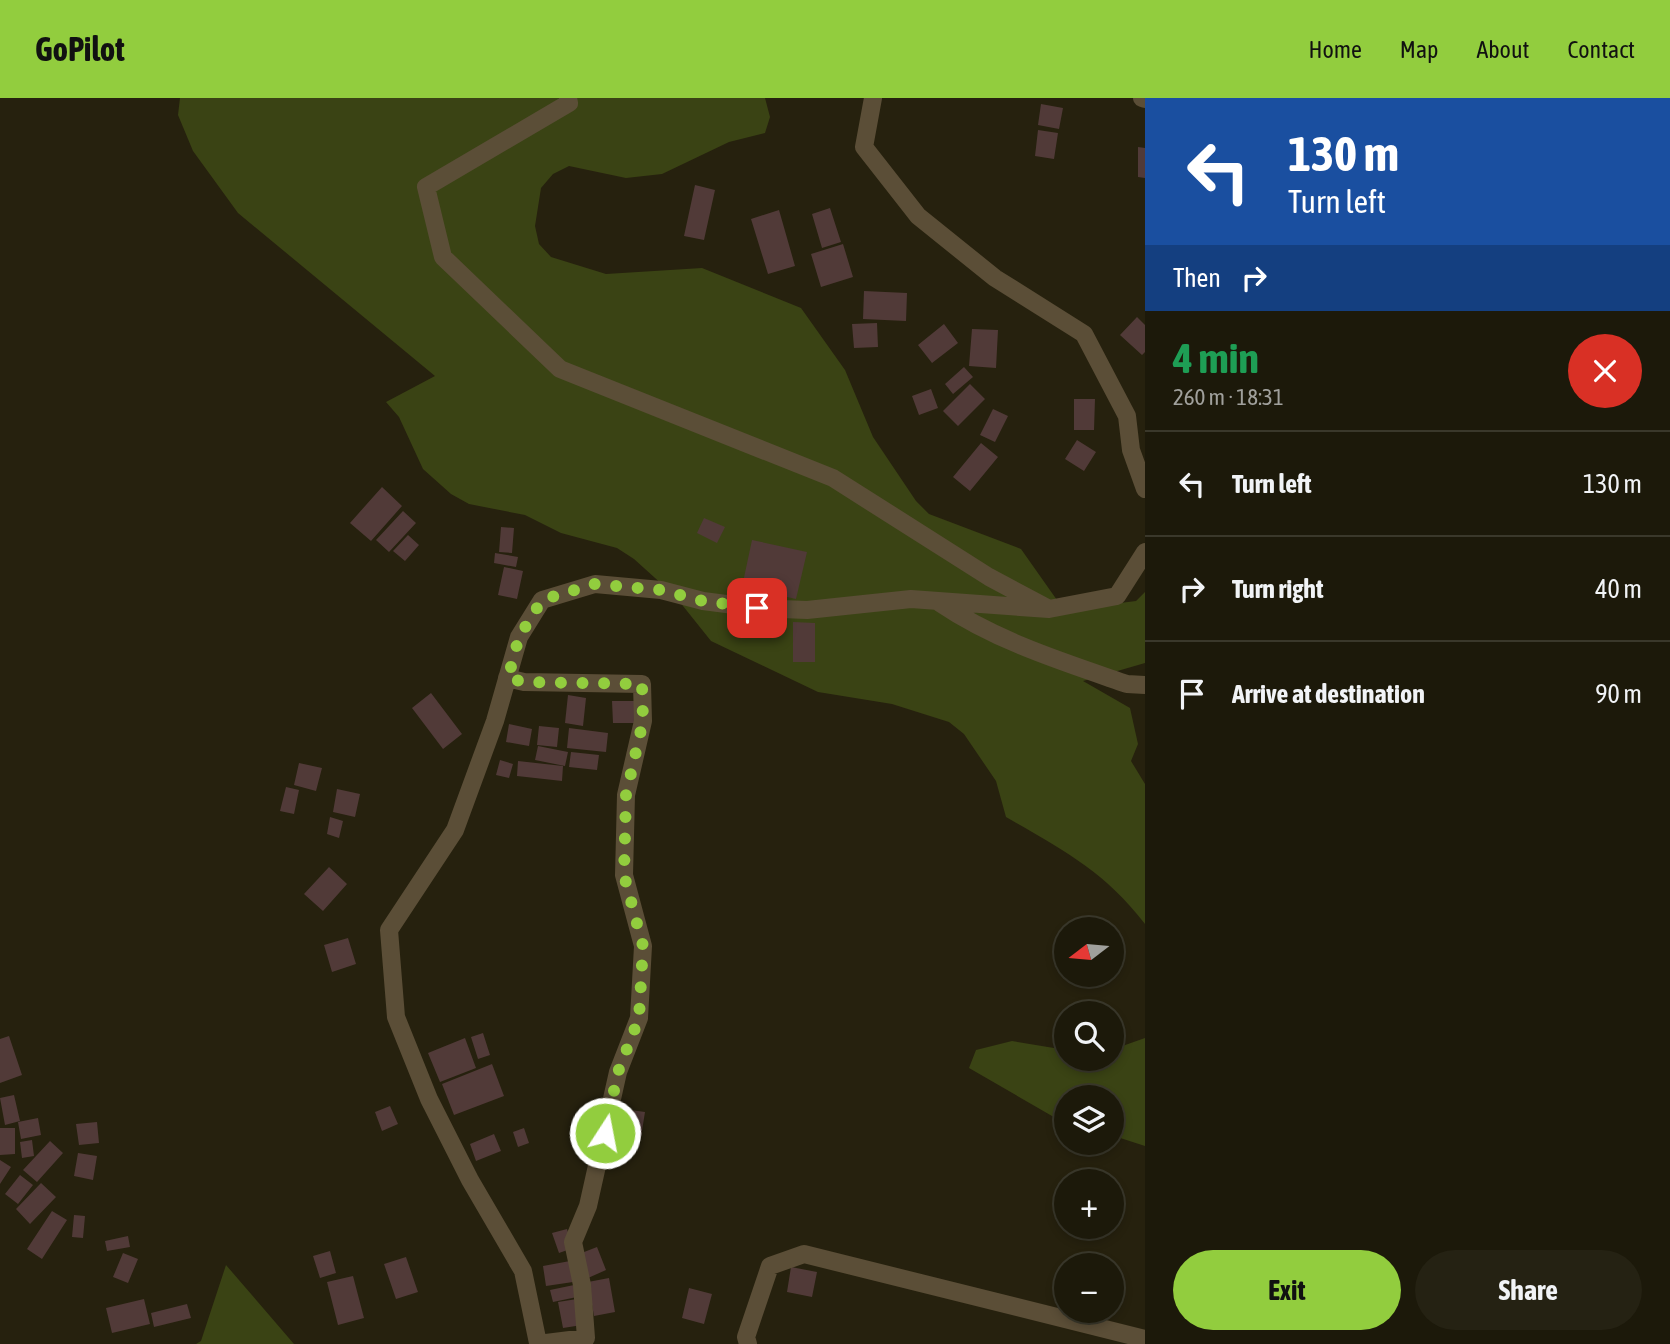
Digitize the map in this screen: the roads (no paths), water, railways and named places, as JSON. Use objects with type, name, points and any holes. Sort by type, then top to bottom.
[{"type":"street","points":[[568,98],[569,103],[426,187],[443,257],[560,369],[833,478],[989,577],[1049,608]]},
{"type":"street","points":[[873,98],[864,147],[918,216],[995,278],[1084,334],[1127,416],[1131,450],[1145,489]]},
{"type":"street","points":[[508,678],[524,682],[642,684],[643,721],[626,795],[624,875],[643,946],[639,1018],[618,1072],[588,1206],[573,1242],[582,1285],[586,1338],[538,1344],[523,1271],[470,1180],[429,1099],[396,1017],[389,930],[455,831],[508,678],[519,637],[542,600],[595,584],[661,590],[703,601],[757,608],[807,610],[911,598],[1049,608],[1117,596],[1145,552]]},
{"type":"street","points":[[937,601],[966,621],[1015,643],[1127,684],[1145,685]]},
{"type":"street","points":[[748,1344],[746,1337],[770,1266],[804,1254],[1145,1339]]}]
